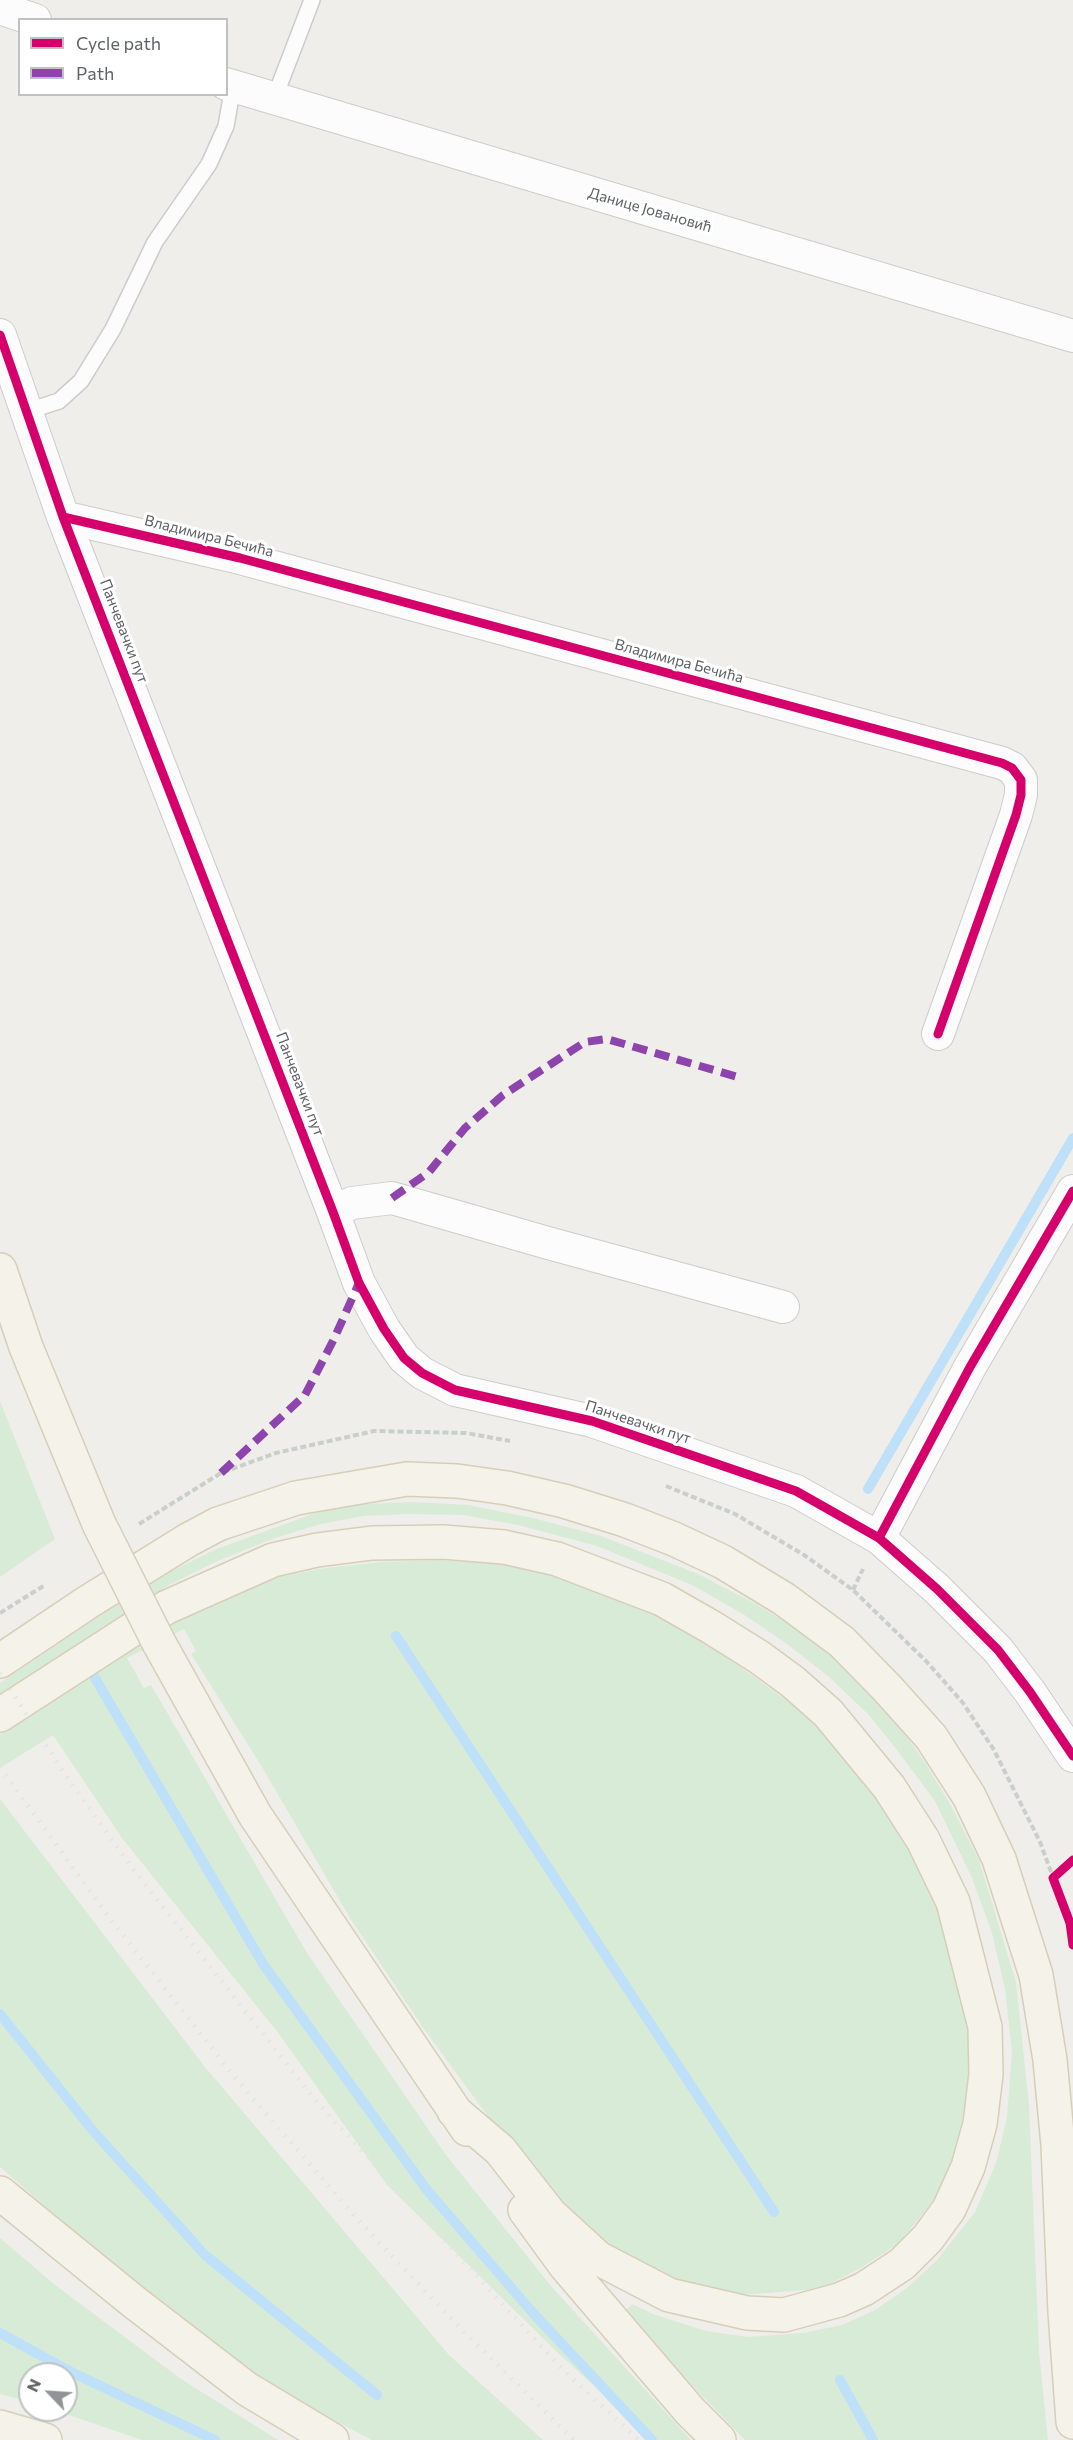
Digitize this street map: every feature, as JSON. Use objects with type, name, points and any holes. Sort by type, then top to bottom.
[{"type":"main road","points":[[0,1270],[26,1347],[99,1524],[159,1643],[255,1815],[454,2112],[565,2265],[690,2410],[719,2440]]},
{"type":"main road","points":[[0,1661],[88,1602],[218,1524],[296,1498],[407,1479],[457,1481],[507,1488],[564,1501],[625,1520],[674,1539],[723,1562],[784,1599],[842,1642],[931,1737],[969,1796],[999,1859],[1036,1975],[1050,2060],[1058,2145],[1065,2312],[1073,2422]]},
{"type":"main road","points":[[0,1715],[167,1607],[273,1560],[317,1550],[372,1543],[443,1542],[504,1547],[557,1559],[662,1599],[759,1658],[793,1682],[828,1713],[889,1786],[923,1839],[953,1902],[985,2027],[986,2074],[980,2124],[968,2167],[949,2209],[928,2238],[902,2264],[864,2289],[840,2300],[783,2315],[747,2313],[669,2295],[598,2258],[550,2214],[500,2150],[454,2112]]},
{"type":"main road","points":[[0,2193],[115,2287],[247,2389],[332,2440]]},
{"type":"main road","points":[[0,2427],[45,2440]]},
{"type":"street","points":[[0,8],[29,18]]},
{"type":"street","name":"Данице Јовановић","points":[[230,85],[1073,336]]},
{"type":"street","name":"Панчевачки пут","points":[[0,335],[63,517],[359,1283],[384,1329],[404,1358],[422,1373],[455,1390],[592,1421],[796,1491],[879,1538],[937,1589],[998,1650],[1030,1692],[1073,1756]]},
{"type":"street","name":"Владимира Бечића","points":[[63,517],[251,561],[979,757],[1012,768],[1021,780],[1021,795],[1016,815],[938,1034]]},
{"type":"street","points":[[879,1538],[970,1367],[1073,1191]]},
{"type":"street","points":[[333,1212],[352,1203],[392,1198],[783,1307]]},
{"type":"lane","points":[[274,99],[312,0]]},
{"type":"lane","points":[[28,411],[59,401],[81,381],[112,328],[155,242],[209,164],[226,126],[230,85]]},
{"type":"path","points":[[1053,1878],[1070,1923],[1073,1945]]},
{"type":"green space","points":[[0,1401],[55,1539],[0,1577]]},
{"type":"green space","points":[[411,1502],[468,1505],[533,1518],[601,1536],[698,1574],[754,1603],[821,1643],[862,1682],[897,1723],[924,1761],[950,1804],[979,1860],[1016,1982],[1029,2105],[1039,2352],[1048,2440],[745,2440],[623,2314],[632,2304],[653,2314],[706,2331],[749,2337],[803,2333],[842,2325],[875,2310],[907,2288],[937,2260],[975,2212],[996,2163],[1007,2118],[1012,2052],[1005,1989],[992,1933],[972,1878],[935,1801],[897,1750],[869,1715],[829,1677],[787,1644],[743,1614],[692,1585],[597,1546],[518,1525],[464,1515],[363,1516],[321,1524],[272,1539],[213,1563],[169,1585],[0,1698],[0,1683],[170,1572],[214,1550],[321,1511],[367,1504]]},
{"type":"green space","points":[[438,1560],[500,1564],[555,1576],[652,1613],[730,1659],[809,1717],[865,1774],[911,1850],[936,1903],[968,2022],[968,2105],[955,2156],[934,2200],[899,2243],[859,2269],[820,2289],[739,2295],[696,2286],[637,2264],[584,2229],[495,2126],[424,2029],[350,1918],[262,1767],[191,1654],[196,1651],[184,1629],[127,1658],[144,1688],[151,1685],[307,1953],[446,2155],[551,2286],[691,2440],[653,2440],[556,2351],[387,2185],[279,2034],[122,1838],[53,1735],[0,1768],[0,1734],[122,1652],[187,1612],[282,1576],[381,1562]]},
{"type":"green space","points":[[0,1799],[205,2067],[449,2355],[543,2440],[372,2440],[284,2394],[191,2326],[124,2275],[0,2167]]},
{"type":"green space","points":[[0,2238],[55,2285],[181,2379],[278,2440],[142,2440],[78,2418],[78,2362],[18,2362],[18,2399],[0,2394]]},
{"type":"waterway","points":[[868,1489],[1073,1138]]},
{"type":"waterway","points":[[396,1636],[774,2212]]},
{"type":"waterway","points":[[92,1673],[263,1964],[427,2190],[533,2313],[652,2440]]},
{"type":"waterway","points":[[0,2014],[94,2132],[205,2255],[377,2395]]},
{"type":"waterway","points":[[0,2333],[71,2372],[215,2440]]},
{"type":"waterway","points":[[840,2380],[873,2440]]},
{"type":"railway","points":[[0,1673],[64,1773],[130,1865],[316,2101],[563,2370],[639,2440]]},
{"type":"railway","points":[[0,1767],[108,1916],[237,2080],[359,2221],[464,2332],[574,2440]]},
{"type":"marked path","points":[[392,1198],[429,1172],[465,1128],[503,1095],[585,1042],[607,1039],[741,1078]]},
{"type":"marked path","points":[[221,1473],[305,1395],[334,1339],[359,1283]]},
{"type":"cycle path","points":[[0,335],[63,517],[359,1283],[384,1329],[404,1358],[422,1373],[455,1390],[592,1421],[796,1491],[879,1538],[937,1589],[998,1650],[1030,1692],[1073,1756]]},
{"type":"cycle path","points":[[63,517],[240,558],[1002,763],[1012,768],[1021,780],[1021,795],[1016,815],[938,1034]]},
{"type":"cycle path","points":[[879,1538],[970,1367],[1073,1191]]},
{"type":"cycle path","points":[[1073,1860],[1053,1878],[1070,1923],[1073,1945]]}]
